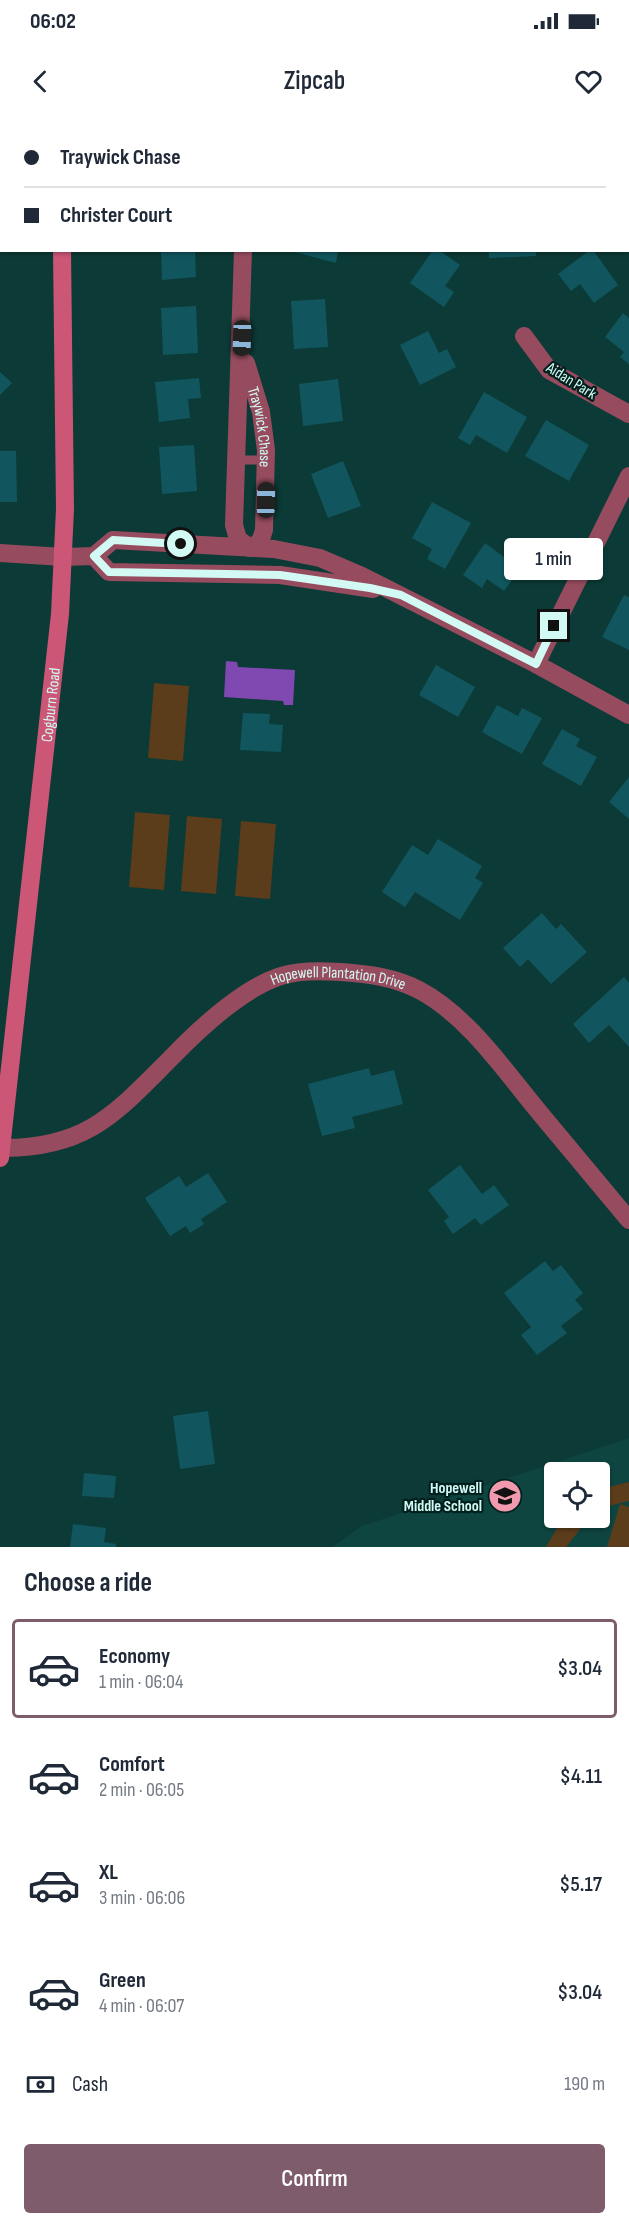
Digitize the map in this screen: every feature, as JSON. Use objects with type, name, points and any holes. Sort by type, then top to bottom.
[{"type":"street","name":"Cogburn Road","points":[[1,1153],[50,718],[63,557],[65,381],[62,252]]},
{"type":"street","name":"Traywick Chase","points":[[243,252],[242,338],[234,525],[238,539],[250,548]]},
{"type":"street","name":"Aidan Park","points":[[524,336],[549,370],[629,414]]},
{"type":"street","name":"Traywick Chase","points":[[242,338],[264,427],[266,460],[264,530],[260,542],[250,548]]},
{"type":"street","points":[[536,664],[629,476]]},
{"type":"street","points":[[0,553],[63,557],[94,556],[113,540],[303,553],[320,558],[401,595],[536,664],[629,715]]},
{"type":"street","name":"Traywick Chase","points":[[249,574],[250,548]]},
{"type":"street","points":[[94,556],[109,572],[249,574],[310,578],[401,595]]},
{"type":"street","name":"Hopewell Plantation Drive","points":[[1,1153],[54,1143],[80,1134],[115,1115],[193,1036],[236,1001],[278,977],[316,971],[381,976],[420,990],[473,1031],[629,1220]]},
{"type":"lane","points":[[237,460],[266,460]]},
{"type":"shaded area","points":[[226,661],[237,662],[238,667],[295,670],[293,705],[284,705],[283,701],[224,697]]},
{"type":"shaded area","points":[[154,683],[189,686],[183,761],[148,758]]},
{"type":"shaded area","points":[[135,812],[170,815],[164,890],[129,887]]},
{"type":"shaded area","points":[[187,816],[222,819],[216,894],[181,891]]},
{"type":"shaded area","points":[[241,821],[276,824],[270,899],[235,896]]},
{"type":"shaded area","name":"Hopewell Middle School","points":[[629,1438],[629,1547],[332,1547],[362,1526],[544,1466],[544,1528],[610,1528],[610,1462],[556,1462]]},
{"type":"shaded area","points":[[629,1482],[629,1501],[610,1506],[610,1487]]},
{"type":"shaded area","points":[[620,1504],[629,1507],[629,1547],[607,1547]]},
{"type":"shaded area","points":[[557,1528],[581,1528],[566,1547],[546,1547]]},
{"type":"building","points":[[161,252],[195,252],[196,277],[162,280]]},
{"type":"building","points":[[295,252],[338,252],[336,263]]},
{"type":"building","points":[[432,252],[442,252],[460,265],[445,286],[454,292],[444,307],[410,283]]},
{"type":"building","points":[[489,252],[536,252],[536,256],[489,258]]},
{"type":"building","points":[[587,252],[594,252],[618,285],[594,303],[580,284],[571,291],[558,274]]},
{"type":"building","points":[[325,299],[328,347],[294,349],[291,301]]},
{"type":"building","points":[[196,306],[198,353],[163,355],[161,308]]},
{"type":"building","points":[[623,313],[629,318],[629,364],[620,357],[624,352],[605,337]]},
{"type":"building","points":[[428,331],[439,353],[447,349],[456,367],[420,385],[400,345]]},
{"type":"building","points":[[0,372],[12,383],[0,395]]},
{"type":"building","points":[[199,378],[201,398],[188,399],[190,418],[159,422],[155,382]]},
{"type":"building","points":[[338,379],[343,421],[303,426],[299,384]]},
{"type":"building","points":[[484,392],[527,417],[507,453],[476,435],[470,445],[458,438]]},
{"type":"building","points":[[546,420],[589,445],[569,481],[525,456]]},
{"type":"building","points":[[194,445],[197,491],[162,494],[159,447]]},
{"type":"building","points":[[0,451],[16,451],[17,502],[0,502]]},
{"type":"building","points":[[343,461],[361,506],[328,518],[311,474]]},
{"type":"building","points":[[432,502],[471,523],[445,569],[427,559],[432,549],[412,538]]},
{"type":"building","points":[[485,543],[520,569],[504,591],[487,579],[482,588],[463,575]]},
{"type":"building","points":[[624,595],[629,597],[629,650],[602,637]]},
{"type":"building","points":[[436,665],[475,687],[458,717],[419,695]]},
{"type":"building","points":[[497,705],[518,716],[522,708],[542,718],[522,754],[482,732]]},
{"type":"building","points":[[243,713],[270,714],[269,724],[283,725],[281,752],[240,750]]},
{"type":"building","points":[[562,729],[580,739],[576,746],[597,757],[581,786],[542,764]]},
{"type":"building","points":[[629,777],[629,819],[609,802]]},
{"type":"building","points":[[438,839],[482,866],[475,878],[483,883],[460,920],[415,892],[405,907],[382,892],[412,845],[428,855]]},
{"type":"building","points":[[542,913],[556,929],[561,924],[587,952],[551,984],[528,959],[520,967],[503,948]]},
{"type":"building","points":[[624,977],[629,983],[629,1047],[609,1025],[589,1043],[573,1024]]},
{"type":"building","points":[[369,1068],[371,1076],[394,1070],[403,1104],[352,1117],[355,1128],[322,1136],[308,1084]]},
{"type":"building","points":[[460,1165],[482,1194],[494,1185],[509,1205],[481,1225],[475,1218],[453,1234],[444,1221],[449,1217],[428,1190]]},
{"type":"building","points":[[208,1173],[227,1202],[201,1219],[204,1224],[190,1233],[186,1226],[170,1236],[145,1198],[179,1176],[186,1187]]},
{"type":"building","points":[[545,1261],[553,1271],[561,1265],[583,1293],[575,1300],[583,1309],[561,1326],[567,1333],[537,1355],[521,1335],[531,1327],[504,1293]]},
{"type":"building","points":[[208,1411],[215,1464],[180,1469],[173,1416]]},
{"type":"building","points":[[84,1473],[116,1476],[114,1498],[82,1496]]},
{"type":"building","points":[[73,1524],[106,1528],[104,1542],[116,1544],[116,1547],[70,1547]]},
{"type":"place","name":"Hopewell Middle School","points":[[505,1496]]},
{"type":"route","points":[[181,544],[113,540],[94,556],[109,572],[161,571],[280,575],[339,582],[401,595],[536,664],[554,626]]}]
